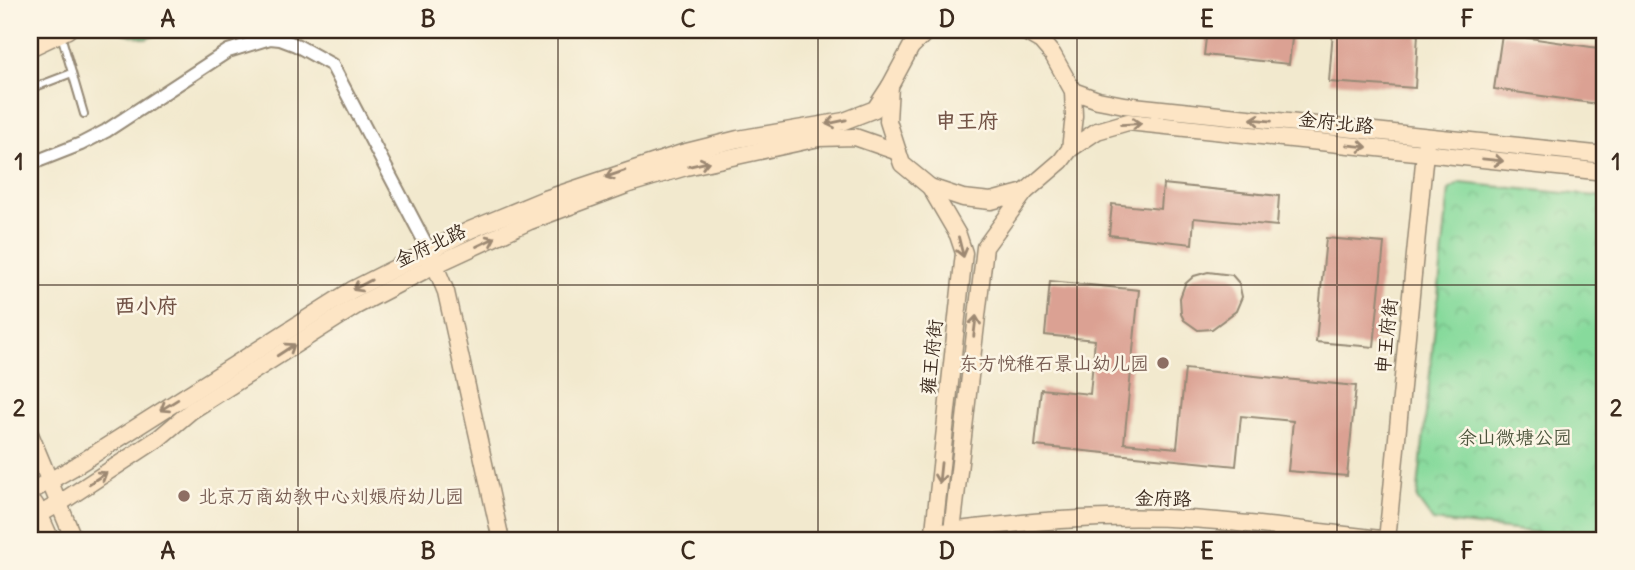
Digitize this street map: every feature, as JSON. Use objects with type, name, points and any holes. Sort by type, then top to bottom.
[{"type":"main road","points":[[931,30],[911,47],[890,86],[888,121],[902,164],[930,187],[963,198],[992,201],[1025,192]]},
{"type":"main road","points":[[1022,30],[1041,41],[1053,55],[1073,91],[1074,117],[1070,149]]},
{"type":"main road","points":[[30,48],[64,32]]},
{"type":"main road","name":"金府北路","points":[[35,517],[159,439],[191,411],[432,258],[545,199],[625,170],[738,139],[853,117],[875,109],[890,86]]},
{"type":"main road","name":"金府北路","points":[[1073,91],[1124,105],[1605,155]]},
{"type":"main road","name":"金府北路","points":[[1025,192],[1061,161],[1070,149],[1097,131],[1128,121],[1605,172]]},
{"type":"main road","name":"申王府街","points":[[1388,540],[1427,136]]},
{"type":"main road","name":"金府北路","points":[[30,492],[352,290],[432,258],[629,184],[686,167],[819,138],[855,137],[898,152]]},
{"type":"main road","name":"雍王府街","points":[[930,187],[958,235],[964,253],[933,537]]},
{"type":"main road","name":"雍王府街","points":[[951,536],[985,247],[1025,192]]},
{"type":"main road","points":[[432,258],[446,292],[501,540]]},
{"type":"main road","points":[[30,434],[74,540]]},
{"type":"main road","points":[[30,492],[35,517],[51,540]]},
{"type":"main road","name":"金府路","points":[[933,537],[1080,519],[1164,519],[1388,540]]},
{"type":"street","points":[[30,164],[106,131],[228,51],[270,38],[280,39],[332,65],[432,258]]},
{"type":"lane","points":[[64,32],[84,114]]},
{"type":"lane","points":[[30,89],[72,72]]},
{"type":"green space","points":[[114,30],[167,30],[146,39]]},
{"type":"green space","name":"余山微塘公园","points":[[1460,183],[1605,197],[1605,540],[1433,521],[1417,499],[1449,190]]},
{"type":"building","points":[[1207,30],[1293,30],[1289,64],[1204,55]]},
{"type":"building","points":[[1333,30],[1418,33],[1415,88],[1329,82]]},
{"type":"building","points":[[1502,34],[1605,49],[1605,105],[1494,89]]},
{"type":"building","points":[[1163,184],[1279,196],[1277,226],[1194,218],[1192,244],[1109,235],[1112,204],[1161,209]]},
{"type":"building","points":[[1326,238],[1384,243],[1374,347],[1316,342]]},
{"type":"building","points":[[1208,272],[1232,275],[1239,283],[1242,297],[1236,311],[1212,329],[1198,330],[1184,320],[1180,298],[1185,284],[1194,276]]},
{"type":"building","points":[[1050,281],[1139,290],[1124,443],[1177,448],[1185,369],[1356,386],[1347,476],[1288,471],[1293,421],[1241,416],[1236,466],[1035,446],[1041,389],[1090,394],[1095,340],[1045,335]]},
{"type":"place","name":"东方悦稚石景山幼儿园","points":[[1163,363]]},
{"type":"place","name":"北京万商幼教中心刘娘府幼儿园","points":[[184,496]]},
{"type":"district","name":"申王府","points":[[967,120]]},
{"type":"district","name":"西小府","points":[[146,305]]}]
